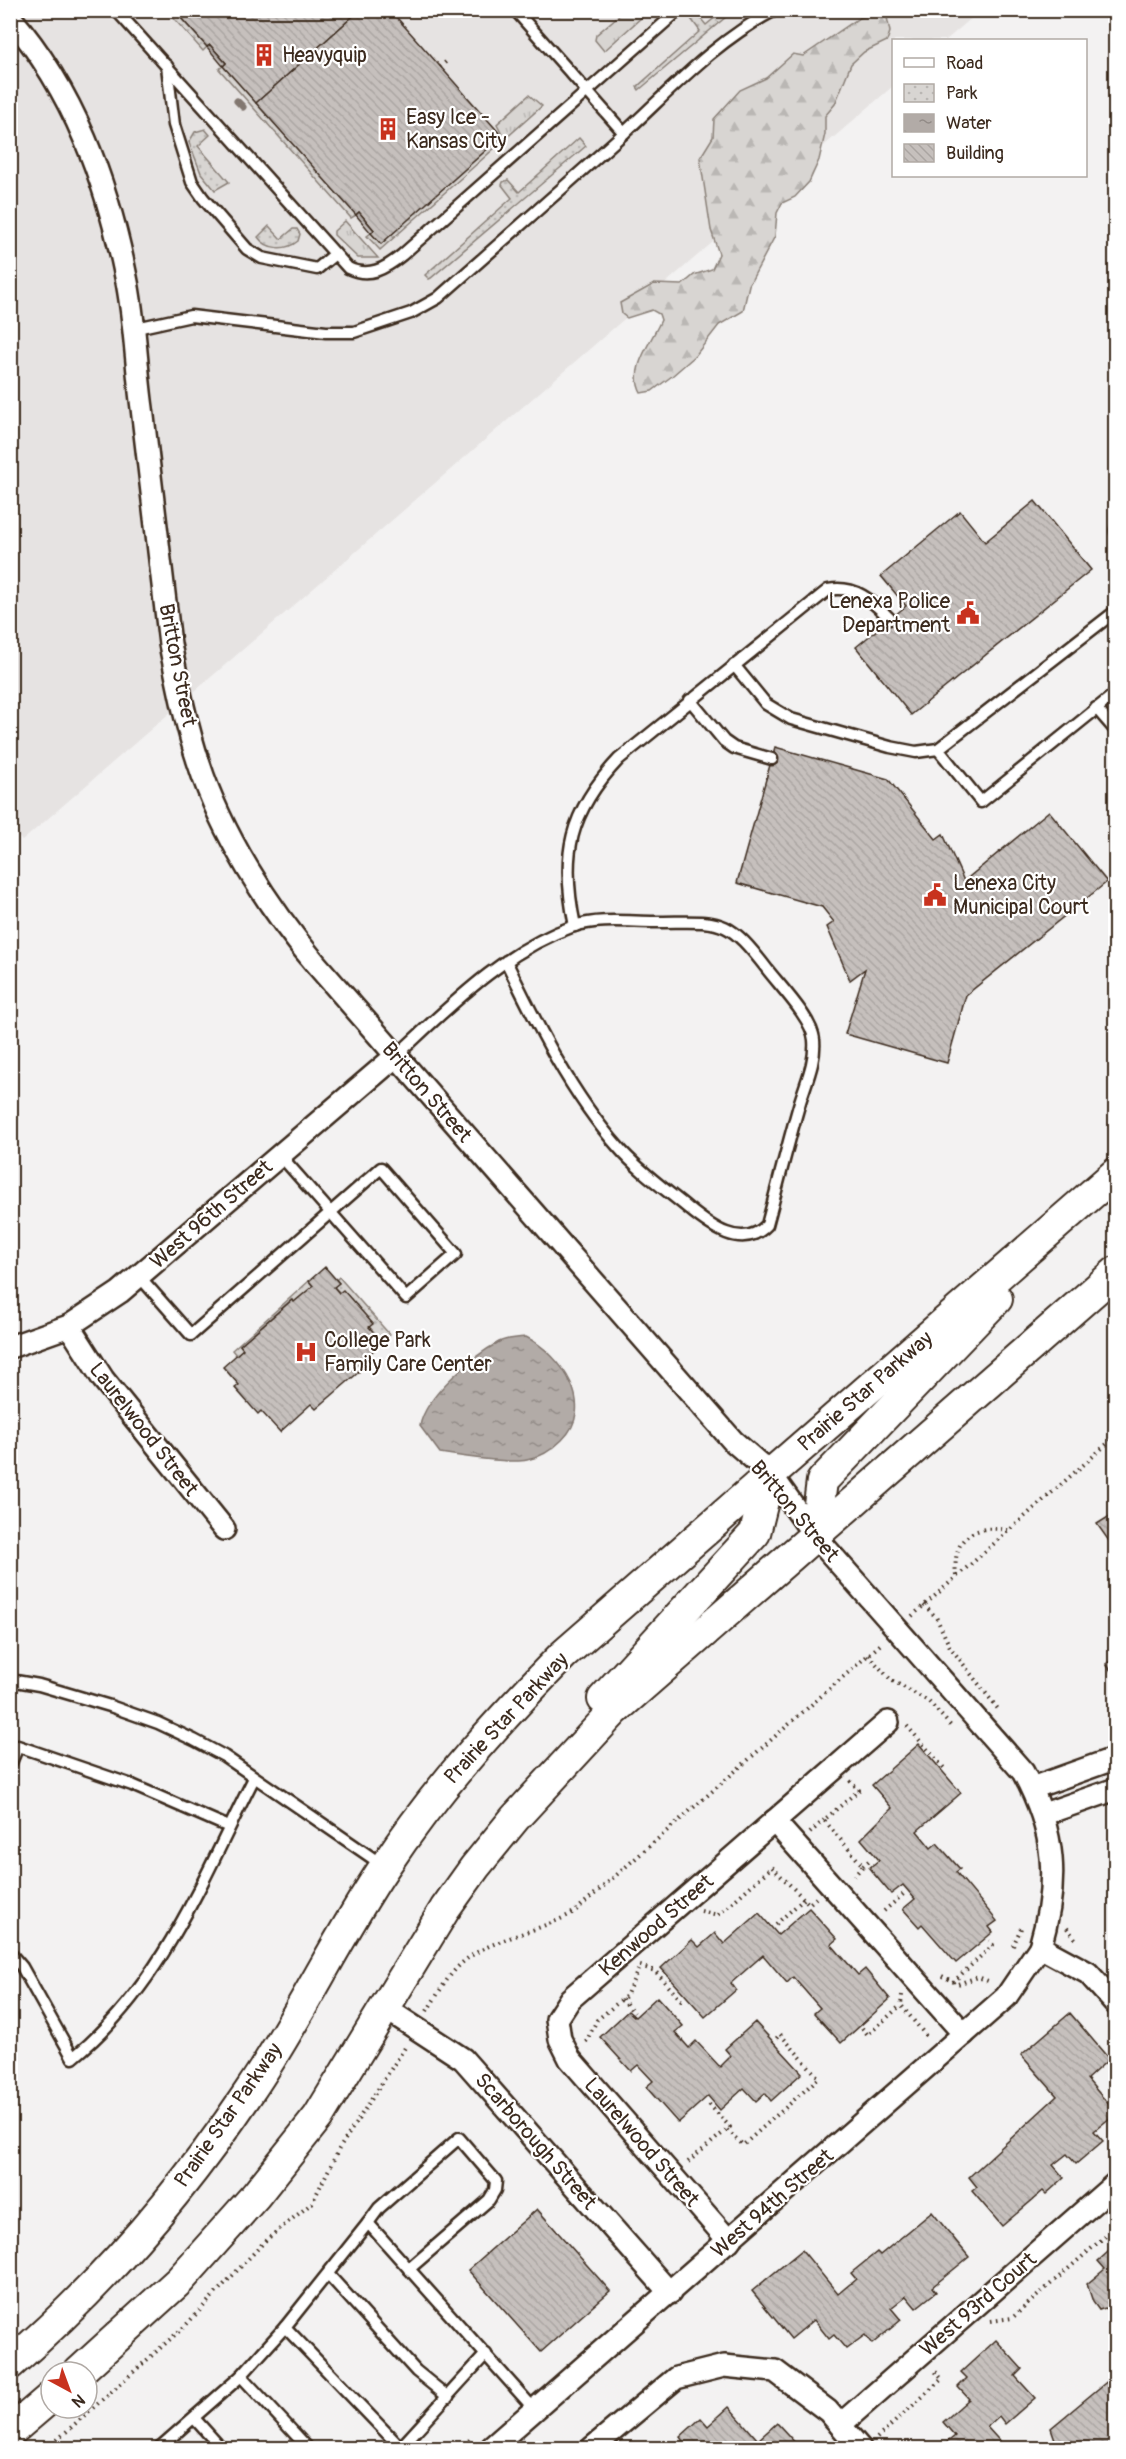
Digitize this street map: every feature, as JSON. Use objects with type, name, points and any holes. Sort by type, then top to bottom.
[{"type":"main road","name":"Prairie Star Parkway","points":[[10,2364],[103,2276],[198,2162],[250,2091],[384,1867],[462,1763],[505,1713],[563,1655],[1116,1174]]},
{"type":"main road","points":[[815,1536],[822,1481],[1116,1174]]},
{"type":"main road","points":[[527,1804],[614,1711],[1116,1272]]},
{"type":"main road","points":[[93,2360],[180,2280],[256,2195],[318,2117],[457,1892],[527,1804],[607,1694],[755,1533],[770,1473]]},
{"type":"main road","points":[[10,2432],[39,2407]]},
{"type":"street","name":"Britton Street","points":[[10,18],[55,78],[97,167],[127,278],[170,644],[179,691],[199,765],[229,832],[297,942],[733,1442],[770,1473],[815,1536],[1023,1772],[1044,1815],[1052,1852],[1052,1881],[1040,1947]]},
{"type":"street","name":"West 96th Street","points":[[10,1347],[69,1326],[96,1310],[139,1276],[396,1056]]},
{"type":"street","name":"Laurelwood Street","points":[[69,1326],[103,1379],[224,1529]]},
{"type":"street","name":"Kenwood Street","points":[[560,2039],[557,2019],[570,1999],[774,1821],[892,1726]]},
{"type":"street","points":[[1032,1788],[1116,1758]]},
{"type":"street","points":[[1044,1815],[1116,1789]]},
{"type":"street","points":[[774,1821],[964,2034]]},
{"type":"street","points":[[1040,1947],[1088,1973],[1116,2004]]},
{"type":"street","name":"West 94th Street","points":[[491,2448],[1006,1997],[1040,1947]]},
{"type":"street","name":"Scarborough Street","points":[[385,2008],[463,2058],[670,2293]]},
{"type":"street","name":"Laurelwood Street","points":[[560,2039],[570,2059],[729,2241]]},
{"type":"street","name":"West 93rd Court","points":[[840,2425],[1116,2183]]},
{"type":"street","points":[[592,2448],[676,2378],[724,2366],[775,2371],[828,2411],[840,2425],[867,2444]]},
{"type":"lane","points":[[116,10],[335,254],[348,268],[358,273],[369,273],[392,264],[679,10]]},
{"type":"lane","points":[[515,10],[624,133]]},
{"type":"lane","points":[[132,329],[191,316],[326,332],[354,332],[411,313],[438,297],[624,133],[713,50],[750,23],[775,10]]},
{"type":"lane","points":[[167,66],[174,125],[192,182],[203,198],[248,249],[262,258],[317,269],[335,254]]},
{"type":"lane","points":[[575,926],[568,860],[583,805],[591,790],[619,759],[828,590],[840,588],[860,594],[872,600],[890,619]]},
{"type":"lane","points":[[734,665],[766,704],[791,719],[890,747],[916,752],[938,748],[1116,610]]},
{"type":"lane","points":[[938,748],[981,802],[1116,693]]},
{"type":"lane","points":[[690,700],[724,741],[734,748],[772,759]]},
{"type":"lane","points":[[1096,708],[1116,731]]},
{"type":"lane","points":[[396,1056],[476,982],[506,961],[575,926],[601,921],[719,923],[732,929],[745,941],[806,1019],[815,1038],[813,1060],[767,1225],[754,1235],[744,1238],[725,1233],[701,1219],[619,1148],[598,1122],[562,1066],[530,1012],[506,961]]},
{"type":"lane","points":[[139,1276],[191,1335],[331,1213],[381,1168],[456,1254],[406,1298],[331,1213],[279,1154]]},
{"type":"lane","points":[[10,1680],[39,1685],[158,1723],[224,1756],[384,1867]]},
{"type":"lane","points":[[10,1765],[18,1746],[132,1785],[229,1827]]},
{"type":"lane","points":[[10,1953],[22,1967],[73,2058],[118,2015],[164,1954],[200,1890],[254,1778]]},
{"type":"lane","points":[[159,2448],[242,2376],[285,2327],[379,2208],[459,2138],[496,2181],[495,2190],[489,2200],[410,2269]]},
{"type":"lane","points":[[368,2223],[535,2410]]},
{"type":"lane","points":[[328,2274],[416,2370],[448,2397]]},
{"type":"lane","points":[[285,2327],[400,2448],[486,2354]]},
{"type":"lane","points":[[242,2376],[308,2448]]},
{"type":"lane","points":[[194,2418],[221,2448]]},
{"type":"path","points":[[440,67],[448,60]]},
{"type":"path","points":[[913,1615],[1116,1436]]},
{"type":"path","points":[[956,1577],[954,1557],[962,1543],[974,1531],[988,1527],[1008,1530]]},
{"type":"path","points":[[424,2015],[463,1961],[477,1952],[574,1912],[883,1642]]},
{"type":"path","points":[[868,1655],[891,1680],[928,1701],[957,1732]]},
{"type":"path","points":[[892,1726],[905,1724],[944,1768]]},
{"type":"path","points":[[810,1833],[859,1790],[847,1778],[848,1773]]},
{"type":"path","points":[[824,1821],[863,1866]]},
{"type":"path","points":[[861,1884],[853,1875],[872,1858]]},
{"type":"path","points":[[693,1909],[718,1915],[772,1867],[809,1904],[824,1895]]},
{"type":"path","points":[[884,1911],[906,1892]]},
{"type":"path","points":[[776,1924],[804,1899]]},
{"type":"path","points":[[876,1902],[892,1920]]},
{"type":"path","points":[[1012,1949],[1024,1921]]},
{"type":"path","points":[[953,1982],[993,1946],[989,1941]]},
{"type":"path","points":[[582,2049],[597,2020],[622,1999],[644,1957]]},
{"type":"path","points":[[640,1966],[656,1971],[681,2000],[684,1998]]},
{"type":"path","points":[[936,1971],[958,1984],[978,1977],[988,1981]]},
{"type":"path","points":[[982,1987],[997,1973]]},
{"type":"path","points":[[903,1986],[902,2005],[927,2037]]},
{"type":"path","points":[[622,1999],[634,2013]]},
{"type":"path","points":[[862,2028],[868,2035],[902,2005]]},
{"type":"path","points":[[727,2130],[742,2145],[819,2078],[780,2034],[775,2040]]},
{"type":"path","points":[[48,2448],[184,2327],[266,2240],[312,2203],[339,2149],[408,2044]]},
{"type":"path","points":[[683,2157],[689,2163],[730,2127],[707,2102]]},
{"type":"path","points":[[988,2321],[1012,2318],[1116,2227]]},
{"type":"path","points":[[867,2444],[942,2379],[929,2364]]},
{"type":"shaded area","points":[[10,11],[980,11],[947,39],[892,39],[892,87],[22,841],[10,828]]},
{"type":"green space","points":[[167,11],[174,11],[207,47],[203,51]]},
{"type":"green space","points":[[624,11],[630,11],[634,15],[637,12],[642,17],[604,51],[595,40],[596,35]]},
{"type":"green space","points":[[723,11],[733,11],[639,90],[637,87],[700,31],[689,16],[696,13],[706,25]]},
{"type":"green space","points":[[880,13],[887,17],[890,32],[887,41],[864,52],[851,64],[835,104],[825,116],[825,134],[819,160],[809,182],[795,197],[782,203],[777,213],[775,236],[749,285],[743,311],[719,325],[695,356],[672,376],[652,391],[641,393],[637,375],[639,365],[661,320],[659,314],[652,310],[627,318],[622,314],[620,303],[654,284],[682,285],[694,275],[712,269],[719,254],[711,230],[700,158],[713,137],[714,119],[740,90],[766,78],[793,54],[803,56],[859,18]]},
{"type":"green space","points":[[223,66],[356,215],[351,218],[219,69]]},
{"type":"green space","points":[[529,95],[542,106],[505,139],[497,124]]},
{"type":"green space","points":[[205,129],[210,135],[198,146],[229,182],[215,190],[201,173],[189,142],[195,132]]},
{"type":"green space","points":[[502,136],[505,139],[380,250],[367,236],[371,233],[381,244]]},
{"type":"green space","points":[[579,138],[586,146],[431,278],[425,275],[512,198],[502,185],[503,182],[508,180],[519,192]]},
{"type":"green space","points":[[345,221],[378,258],[358,258],[334,235],[334,231]]},
{"type":"green space","points":[[269,226],[281,239],[293,229],[297,229],[300,234],[298,241],[282,248],[266,245],[258,237]]},
{"type":"green space","points":[[339,1277],[390,1335],[382,1342],[369,1327],[372,1324],[334,1287],[339,1283],[336,1280]]},
{"type":"green space","points":[[309,1281],[313,1286],[294,1302],[291,1300],[240,1345],[243,1349],[236,1355],[232,1350]]},
{"type":"water","points":[[526,1337],[552,1356],[571,1382],[576,1412],[572,1427],[554,1447],[542,1455],[527,1460],[472,1458],[440,1453],[420,1426],[431,1402],[452,1378],[488,1348],[505,1340]]},
{"type":"building","name":"Heavyquip","points":[[174,10],[360,10],[256,103],[223,66],[226,63],[210,45],[207,47]]},
{"type":"building","name":"Easy Ice - Kansas City","points":[[360,10],[390,10],[502,136],[381,244],[371,233],[374,230],[359,212],[356,215],[256,103]]},
{"type":"building","points":[[210,45],[226,63],[223,66],[207,47]]},
{"type":"building","points":[[359,212],[374,230],[371,233],[356,215]]},
{"type":"building","name":"Lenexa Police Department","points":[[1035,501],[1091,570],[911,715],[856,647],[906,606],[881,576],[960,511],[985,542]]},
{"type":"building","name":"Lenexa City Municipal Court","points":[[775,747],[888,779],[936,839],[943,834],[964,881],[1049,811],[1107,882],[966,995],[947,1063],[845,1034],[865,969],[850,980],[827,927],[834,922],[822,907],[737,883]]},
{"type":"building","name":"College Park Family Care Center","points":[[325,1267],[339,1283],[334,1287],[339,1293],[343,1290],[373,1324],[369,1327],[383,1342],[355,1367],[359,1372],[316,1409],[311,1404],[280,1432],[261,1411],[258,1414],[235,1388],[239,1385],[223,1367],[243,1349],[240,1345],[292,1300],[294,1302],[313,1286],[309,1281]]},
{"type":"building","points":[[1116,1512],[1116,1551],[1097,1524]]},
{"type":"building","points":[[1116,1657],[1116,1678],[1106,1664]]},
{"type":"building","points":[[919,1744],[961,1793],[917,1831],[931,1848],[937,1843],[960,1869],[956,1872],[997,1921],[989,1927],[993,1932],[956,1963],[922,1924],[919,1927],[903,1909],[915,1899],[903,1885],[891,1894],[869,1868],[879,1860],[861,1839],[892,1808],[872,1785]]},
{"type":"building","points":[[809,1908],[837,1939],[831,1944],[858,1975],[865,1969],[890,1999],[841,2043],[814,2013],[820,2008],[793,1977],[787,1983],[763,1955],[731,1983],[736,1990],[705,2017],[661,1968],[692,1940],[699,1947],[715,1933],[724,1944],[759,1913],[778,1935]]},
{"type":"building","points":[[657,1997],[683,2026],[675,2032],[689,2048],[696,2041],[720,2067],[731,2056],[725,2049],[755,2022],[802,2073],[771,2101],[765,2093],[756,2101],[744,2088],[720,2110],[708,2096],[678,2123],[646,2087],[653,2081],[638,2065],[631,2071],[600,2037],[628,2011],[635,2017]]},
{"type":"building","points":[[1070,2013],[1109,2059],[1087,2079],[1116,2113],[1094,2131],[1103,2141],[1076,2164],[1067,2154],[1053,2165],[1064,2178],[1046,2194],[1043,2191],[1002,2226],[972,2191],[977,2187],[969,2177],[1057,2096],[1021,2055]]},
{"type":"building","points":[[537,2209],[610,2291],[541,2352],[468,2270]]},
{"type":"building","points":[[932,2212],[969,2257],[932,2287],[936,2292],[916,2308],[906,2296],[891,2308],[901,2320],[872,2344],[865,2335],[846,2349],[834,2335],[829,2339],[814,2320],[791,2339],[752,2291],[802,2250],[838,2294],[856,2279],[851,2273],[877,2252],[880,2255]]},
{"type":"building","points":[[1116,2245],[1116,2320],[1105,2308],[1099,2310],[1093,2302],[1087,2284],[1105,2269],[1098,2261]]},
{"type":"building","points":[[996,2340],[1022,2369],[1015,2376],[1035,2398],[1005,2424],[999,2416],[987,2427],[1006,2448],[940,2448],[955,2436],[943,2422],[969,2399],[958,2387],[967,2378],[961,2372]]},
{"type":"building","points":[[1116,2374],[1116,2448],[1058,2448],[1051,2428]]},
{"type":"building","points":[[729,2407],[758,2440],[777,2423],[800,2448],[674,2448],[683,2441],[680,2437],[701,2418],[708,2426]]},
{"type":"waterway","points":[[237,101],[243,107]]},
{"type":"place","name":"Heavyquip","points":[[264,55]]},
{"type":"place","name":"Easy Ice - Kansas City","points":[[388,129]]},
{"type":"place","name":"Lenexa Police Department","points":[[968,613]]},
{"type":"place","name":"Lenexa City Municipal Court","points":[[935,895]]},
{"type":"place","name":"College Park Family Care Center","points":[[306,1352]]}]
